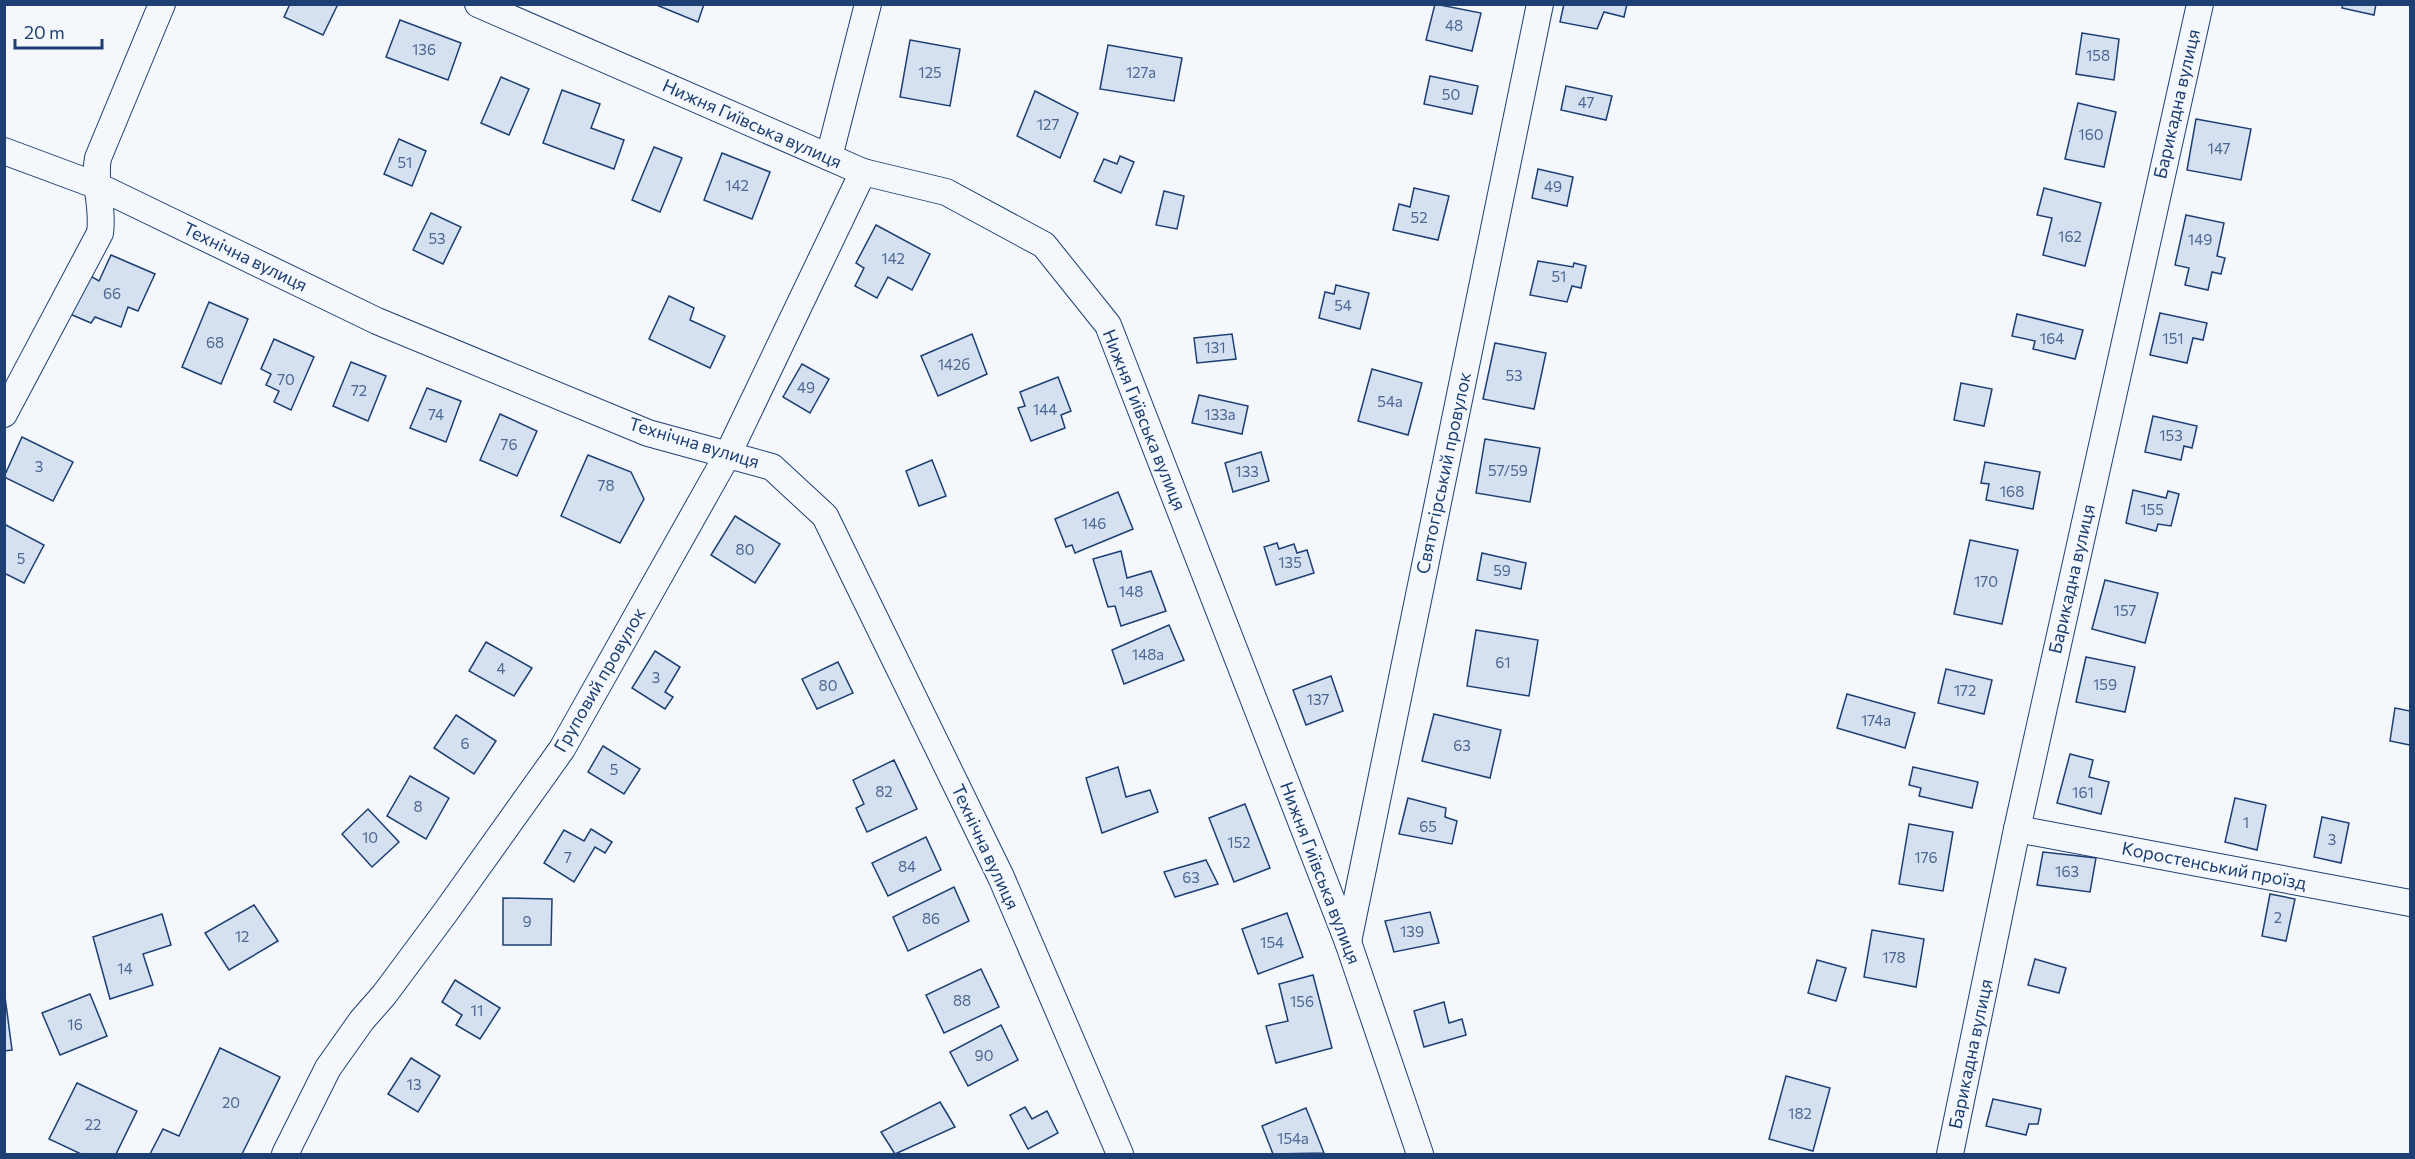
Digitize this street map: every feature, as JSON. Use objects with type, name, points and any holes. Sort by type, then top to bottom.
[{"type":"street","points":[[4,414],[100,233],[103,212],[95,176],[98,158],[162,4]]},
{"type":"street","name":"Нижня Гиївська вулиця","points":[[478,4],[863,172],[946,192],[1044,245],[1108,325],[1348,942],[1420,1155]]},
{"type":"street","points":[[829,158],[868,4]]},
{"type":"street","name":"Святогірський провулок","points":[[1348,942],[1540,4]]},
{"type":"street","name":"Барикадна вулиця","points":[[1950,1155],[2017,829],[2200,4]]},
{"type":"street","name":"Технічна вулиця","points":[[4,151],[98,186],[377,321],[648,433],[772,466],[825,516],[1001,877],[1120,1155]]},
{"type":"street","name":"Груповий провулок","points":[[285,1155],[328,1068],[445,913],[562,749],[728,454],[863,172]]},
{"type":"street","name":"Коростенський проїзд","points":[[2017,829],[2410,903]]},
{"type":"building","points":[[290,4],[338,4],[323,35],[284,17]]},
{"type":"building","points":[[654,4],[704,4],[698,22]]},
{"type":"building","points":[[1435,4],[1481,13],[1472,51],[1426,40]]},
{"type":"building","points":[[1564,4],[1627,4],[1624,17],[1604,12],[1597,29],[1560,22]]},
{"type":"building","points":[[2343,4],[2376,4],[2374,15],[2342,8]]},
{"type":"building","points":[[400,20],[461,43],[448,80],[386,57]]},
{"type":"building","points":[[2082,33],[2119,39],[2114,80],[2076,74]]},
{"type":"building","points":[[910,40],[960,49],[950,106],[900,97]]},
{"type":"building","points":[[1108,45],[1182,58],[1174,101],[1100,89]]},
{"type":"building","points":[[1430,76],[1478,86],[1472,114],[1424,104]]},
{"type":"building","points":[[501,77],[529,89],[509,135],[481,123]]},
{"type":"building","points":[[1566,86],[1612,96],[1606,120],[1561,110]]},
{"type":"building","points":[[562,90],[600,104],[591,128],[624,140],[614,169],[543,143]]},
{"type":"building","points":[[1035,91],[1078,113],[1060,158],[1017,136]]},
{"type":"building","points":[[2078,103],[2116,112],[2104,167],[2065,159]]},
{"type":"building","points":[[2196,119],[2251,129],[2241,180],[2187,170]]},
{"type":"building","points":[[399,139],[426,151],[412,186],[384,174]]},
{"type":"building","points":[[654,147],[682,158],[660,212],[632,200]]},
{"type":"building","points":[[722,153],[770,172],[752,219],[704,200]]},
{"type":"building","points":[[1120,156],[1134,162],[1121,193],[1094,181],[1104,159],[1117,164]]},
{"type":"building","points":[[1538,169],[1573,177],[1567,206],[1532,198]]},
{"type":"building","points":[[1414,188],[1449,196],[1438,240],[1393,230],[1399,204],[1410,207]]},
{"type":"building","points":[[2044,188],[2101,203],[2085,266],[2043,255],[2052,218],[2037,215]]},
{"type":"building","points":[[1164,191],[1184,196],[1177,229],[1156,225]]},
{"type":"building","points":[[431,213],[461,227],[443,264],[413,250]]},
{"type":"building","points":[[2186,215],[2224,223],[2217,256],[2225,258],[2221,274],[2212,272],[2208,290],[2185,285],[2189,268],[2175,265]]},
{"type":"building","points":[[876,225],[930,254],[912,290],[888,277],[877,298],[855,286],[864,268],[856,263]]},
{"type":"building","points":[[111,255],[155,274],[138,311],[128,307],[121,327],[95,317],[91,323],[70,314],[87,274],[99,281]]},
{"type":"building","points":[[1538,261],[1573,267],[1574,263],[1586,266],[1581,288],[1572,286],[1567,302],[1530,295]]},
{"type":"building","points":[[1336,285],[1369,293],[1360,329],[1319,318],[1325,292],[1334,294]]},
{"type":"building","points":[[669,296],[694,308],[690,320],[725,336],[710,368],[649,339]]},
{"type":"building","points":[[209,302],[248,319],[221,384],[182,367]]},
{"type":"building","points":[[2160,313],[2207,323],[2203,340],[2193,338],[2187,363],[2150,355]]},
{"type":"building","points":[[2017,314],[2083,330],[2075,359],[2033,349],[2035,341],[2012,336]]},
{"type":"building","points":[[972,334],[987,374],[938,396],[921,356]]},
{"type":"building","points":[[1232,334],[1236,359],[1197,363],[1194,338]]},
{"type":"building","points":[[274,339],[314,357],[291,410],[274,402],[279,391],[266,385],[271,374],[261,369]]},
{"type":"building","points":[[1495,343],[1546,353],[1534,409],[1483,399]]},
{"type":"building","points":[[351,362],[386,376],[368,421],[333,406]]},
{"type":"building","points":[[802,364],[829,379],[810,413],[783,397]]},
{"type":"building","points":[[1372,369],[1422,383],[1408,435],[1358,421]]},
{"type":"building","points":[[1058,377],[1071,411],[1061,415],[1065,428],[1031,441],[1018,408],[1025,406],[1020,392]]},
{"type":"building","points":[[1961,383],[1992,389],[1984,426],[1954,420]]},
{"type":"building","points":[[427,388],[461,401],[446,442],[410,428]]},
{"type":"building","points":[[1199,395],[1248,406],[1242,434],[1192,423]]},
{"type":"building","points":[[500,414],[537,431],[517,476],[480,460]]},
{"type":"building","points":[[2153,416],[2197,426],[2192,448],[2184,446],[2181,460],[2145,452]]},
{"type":"building","points":[[22,437],[73,462],[53,501],[4,477]]},
{"type":"building","points":[[1485,439],[1540,448],[1530,502],[1476,493]]},
{"type":"building","points":[[1261,452],[1269,481],[1233,492],[1225,463]]},
{"type":"building","points":[[588,455],[631,472],[644,499],[620,543],[561,516]]},
{"type":"building","points":[[932,460],[946,496],[919,506],[906,471]]},
{"type":"building","points":[[1985,462],[2040,472],[2033,509],[1986,500],[1989,484],[1981,483]]},
{"type":"building","points":[[2133,490],[2166,498],[2168,491],[2179,494],[2171,526],[2158,524],[2156,531],[2126,523]]},
{"type":"building","points":[[1118,492],[1133,529],[1075,553],[1072,545],[1066,547],[1055,519]]},
{"type":"building","points":[[735,516],[780,544],[755,583],[711,555]]},
{"type":"building","points":[[4,524],[44,545],[24,583],[4,573]]},
{"type":"building","points":[[1970,540],[2018,550],[2002,624],[1954,614]]},
{"type":"building","points":[[1277,543],[1279,549],[1294,544],[1297,553],[1307,550],[1314,573],[1276,585],[1264,547]]},
{"type":"building","points":[[1121,551],[1127,578],[1151,571],[1166,611],[1121,626],[1115,606],[1108,607],[1093,559]]},
{"type":"building","points":[[1482,553],[1526,563],[1521,589],[1477,580]]},
{"type":"building","points":[[2105,580],[2158,593],[2145,643],[2092,629]]},
{"type":"building","points":[[1169,625],[1184,660],[1124,684],[1112,650]]},
{"type":"building","points":[[1476,630],[1538,640],[1529,696],[1467,686]]},
{"type":"building","points":[[486,642],[532,668],[514,696],[469,671]]},
{"type":"building","points":[[655,651],[680,667],[665,692],[673,697],[665,709],[632,688]]},
{"type":"building","points":[[2086,657],[2135,667],[2125,712],[2076,702]]},
{"type":"building","points":[[838,662],[853,693],[817,709],[802,679]]},
{"type":"building","points":[[1946,669],[1992,680],[1984,714],[1938,703]]},
{"type":"building","points":[[1331,676],[1343,711],[1306,725],[1293,690]]},
{"type":"building","points":[[1847,694],[1915,713],[1905,748],[1837,728]]},
{"type":"building","points":[[2395,708],[2410,711],[2410,745],[2390,741]]},
{"type":"building","points":[[1434,714],[1501,730],[1490,778],[1422,761]]},
{"type":"building","points":[[456,715],[496,741],[474,774],[434,748]]},
{"type":"building","points":[[603,746],[640,769],[624,794],[588,772]]},
{"type":"building","points":[[2070,754],[2093,760],[2089,777],[2109,782],[2101,814],[2057,803]]},
{"type":"building","points":[[894,760],[917,809],[867,832],[856,808],[864,804],[853,780]]},
{"type":"building","points":[[1118,767],[1126,797],[1150,790],[1158,812],[1102,833],[1086,778]]},
{"type":"building","points":[[1913,767],[1978,782],[1972,808],[1919,796],[1921,788],[1909,785]]},
{"type":"building","points":[[410,776],[449,798],[426,839],[387,816]]},
{"type":"building","points":[[1408,798],[1446,808],[1445,817],[1457,821],[1452,844],[1399,834]]},
{"type":"building","points":[[2235,798],[2266,805],[2257,850],[2225,842]]},
{"type":"building","points":[[1245,804],[1270,868],[1234,882],[1209,818]]},
{"type":"building","points":[[368,809],[399,842],[372,867],[342,834]]},
{"type":"building","points":[[2322,817],[2349,823],[2341,863],[2314,857]]},
{"type":"building","points":[[1909,824],[1953,832],[1943,891],[1899,884]]},
{"type":"building","points":[[591,829],[612,842],[605,853],[595,847],[574,882],[544,863],[564,830],[584,841]]},
{"type":"building","points":[[926,837],[941,870],[888,896],[872,863]]},
{"type":"building","points":[[2043,852],[2096,858],[2090,892],[2037,885]]},
{"type":"building","points":[[1206,860],[1218,884],[1175,897],[1164,872]]},
{"type":"building","points":[[954,887],[969,921],[908,951],[893,917]]},
{"type":"building","points":[[2270,894],[2295,899],[2286,941],[2262,936]]},
{"type":"building","points":[[503,898],[552,899],[551,945],[503,945]]},
{"type":"building","points":[[254,905],[278,941],[229,970],[205,933]]},
{"type":"building","points":[[1430,912],[1439,943],[1394,952],[1385,921]]},
{"type":"building","points":[[1287,913],[1303,957],[1258,974],[1242,929]]},
{"type":"building","points":[[162,914],[171,945],[143,954],[153,985],[110,999],[93,937]]},
{"type":"building","points":[[1872,930],[1924,939],[1916,987],[1864,977]]},
{"type":"building","points":[[2035,959],[2066,968],[2059,993],[2028,985]]},
{"type":"building","points":[[1817,960],[1846,968],[1836,1001],[1808,993]]},
{"type":"building","points":[[981,969],[999,1007],[944,1033],[926,995]]},
{"type":"building","points":[[1313,975],[1332,1048],[1276,1063],[1266,1026],[1288,1021],[1279,984]]},
{"type":"building","points":[[455,980],[500,1008],[480,1039],[456,1025],[462,1015],[442,1002]]},
{"type":"building","points":[[4,989],[12,1050],[4,1051]]},
{"type":"building","points":[[90,994],[107,1036],[60,1055],[42,1013]]},
{"type":"building","points":[[1444,1002],[1449,1023],[1462,1019],[1466,1035],[1424,1047],[1414,1011]]},
{"type":"building","points":[[1001,1025],[1018,1060],[968,1086],[950,1052]]},
{"type":"building","points":[[220,1048],[280,1077],[242,1154],[150,1154],[163,1129],[179,1136]]},
{"type":"building","points":[[411,1058],[440,1076],[418,1112],[388,1094]]},
{"type":"building","points":[[1786,1076],[1830,1088],[1813,1151],[1769,1139]]},
{"type":"building","points":[[77,1083],[137,1111],[116,1154],[81,1154],[49,1139]]},
{"type":"building","points":[[1993,1099],[2041,1109],[2038,1124],[2029,1124],[2026,1135],[1986,1126]]},
{"type":"building","points":[[940,1102],[955,1127],[895,1154],[881,1132]]},
{"type":"building","points":[[1025,1107],[1032,1119],[1047,1111],[1058,1133],[1028,1149],[1010,1115]]},
{"type":"building","points":[[1306,1108],[1324,1153],[1273,1154],[1262,1126]]}]
